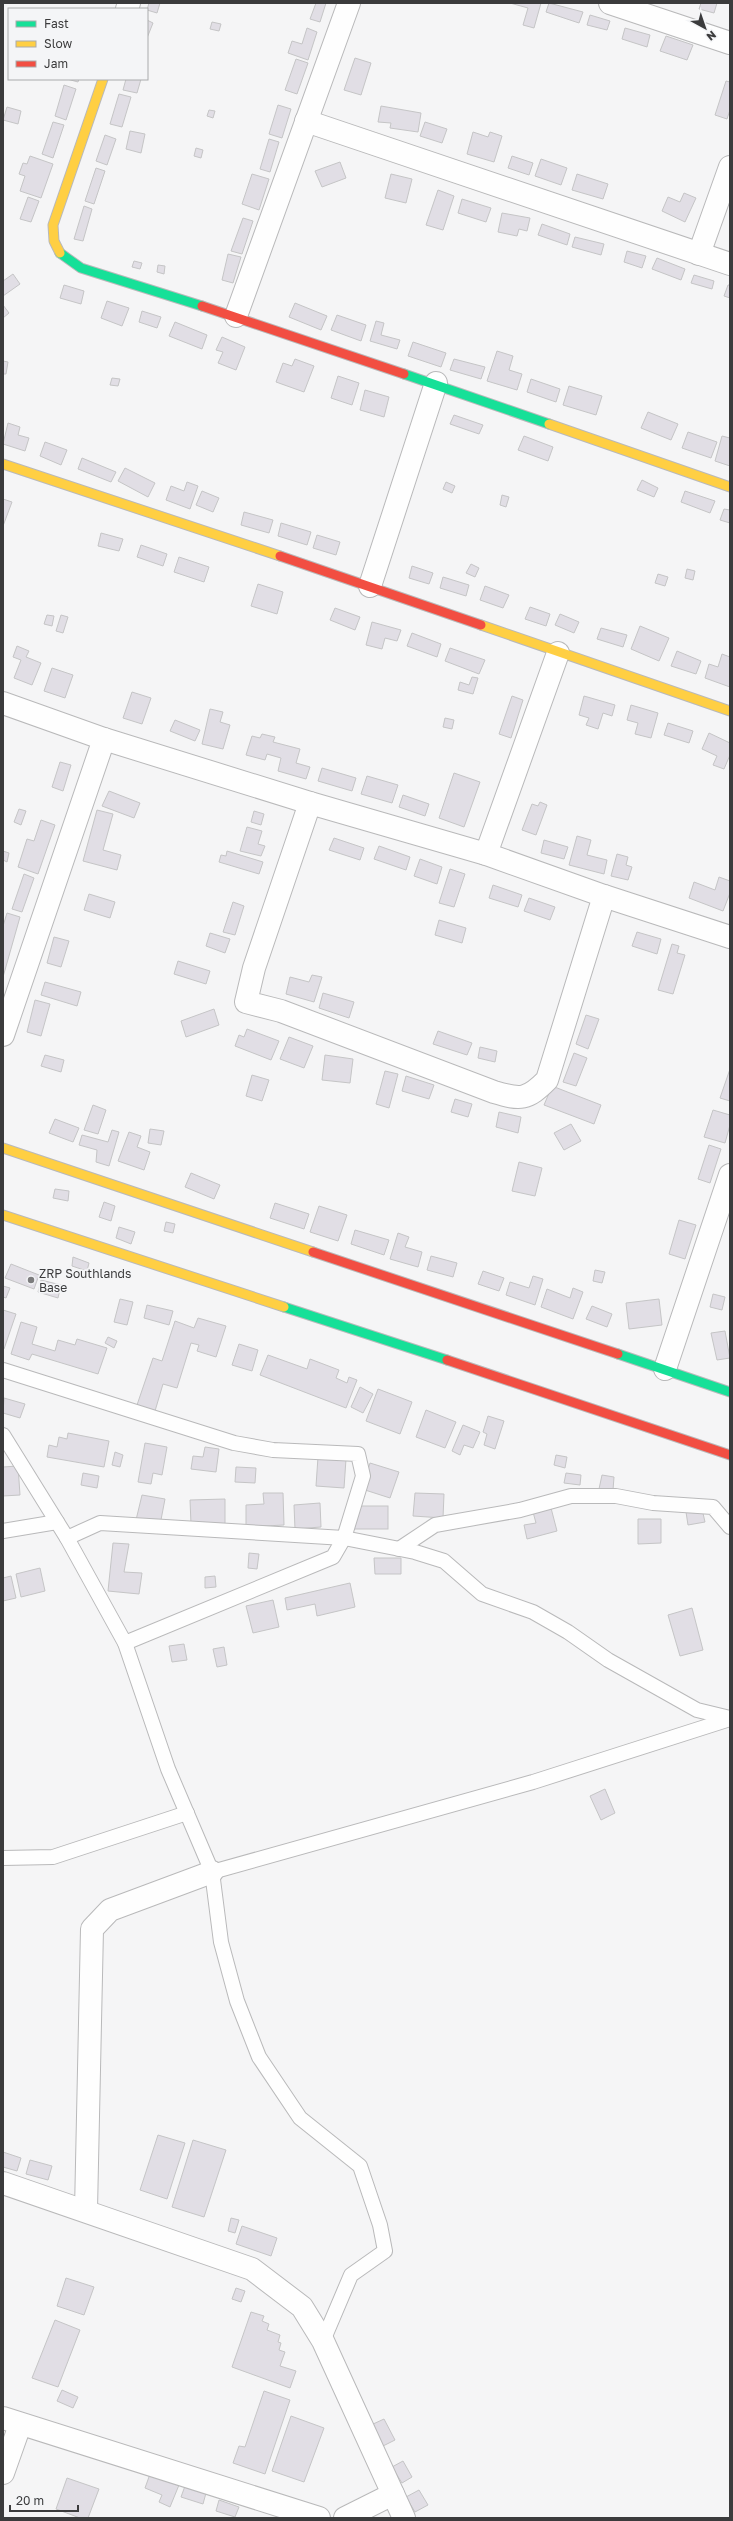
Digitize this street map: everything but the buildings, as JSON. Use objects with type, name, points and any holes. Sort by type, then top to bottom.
[{"type":"street","points":[[236,316],[349,3]]},
{"type":"street","points":[[610,3],[730,43]]},
{"type":"street","points":[[103,80],[53,225],[52,242],[63,256],[81,268],[236,316],[436,383],[730,487]]},
{"type":"street","points":[[306,121],[730,264]]},
{"type":"street","points":[[699,254],[730,167]]},
{"type":"street","points":[[370,586],[436,383]]},
{"type":"street","points":[[3,464],[370,586],[558,653],[730,711]]},
{"type":"street","points":[[486,854],[558,653]]},
{"type":"street","points":[[3,703],[104,739],[310,804],[486,854],[604,896],[730,937]]},
{"type":"street","points":[[3,1034],[104,739]]},
{"type":"street","points":[[310,804],[254,968],[246,1002],[281,1011],[513,1098],[532,1095],[547,1080],[604,896]]},
{"type":"street","points":[[3,1148],[730,1392]]},
{"type":"street","points":[[665,1369],[730,1175]]},
{"type":"street","points":[[3,1215],[151,1265],[574,1400],[730,1455]]},
{"type":"street","points":[[86,2210],[92,1929],[110,1910],[212,1872]]},
{"type":"street","points":[[3,2183],[86,2210],[252,2269],[302,2307],[323,2341],[404,2518]]},
{"type":"street","points":[[3,2473],[11,2421],[319,2518]]},
{"type":"street","points":[[345,2518],[393,2494]]},
{"type":"lane","points":[[3,1370],[234,1444],[274,1450],[358,1454],[363,1476],[344,1538],[333,1557],[124,1643]]},
{"type":"lane","points":[[3,1435],[57,1522],[124,1643],[168,1770],[212,1872],[221,1942],[237,2001],[259,2057],[300,2118],[360,2166],[380,2226],[385,2251],[351,2275],[323,2341]]},
{"type":"lane","points":[[399,1549],[435,1525],[520,1510],[571,1496],[616,1496],[653,1503],[713,1507],[730,1527]]},
{"type":"lane","points":[[3,1531],[57,1522]]},
{"type":"lane","points":[[66,1538],[100,1523],[344,1538],[399,1549],[444,1562],[482,1594],[540,1616],[568,1632],[608,1660],[697,1710],[730,1719]]},
{"type":"lane","points":[[212,1872],[534,1782],[730,1719]]},
{"type":"lane","points":[[3,1858],[53,1857],[187,1813]]},
{"type":"traffic: fast","points":[[60,253],[81,268],[202,306]]},
{"type":"traffic: fast","points":[[404,374],[549,424]]},
{"type":"traffic: fast","points":[[284,1307],[447,1360]]},
{"type":"traffic: fast","points":[[618,1354],[730,1392]]},
{"type":"traffic: slow","points":[[60,253],[54,241],[53,225],[103,80]]},
{"type":"traffic: slow","points":[[549,424],[730,487]]},
{"type":"traffic: slow","points":[[3,464],[280,556]]},
{"type":"traffic: slow","points":[[481,625],[730,711]]},
{"type":"traffic: slow","points":[[3,1148],[313,1252]]},
{"type":"traffic: slow","points":[[3,1215],[284,1307]]},
{"type":"traffic: jam","points":[[202,306],[404,374]]},
{"type":"traffic: jam","points":[[280,556],[481,625]]},
{"type":"traffic: jam","points":[[313,1252],[618,1354]]},
{"type":"traffic: jam","points":[[447,1360],[730,1455]]},
{"type":"place","name":"ZRP Southlands Base","points":[[31,1280]]}]
